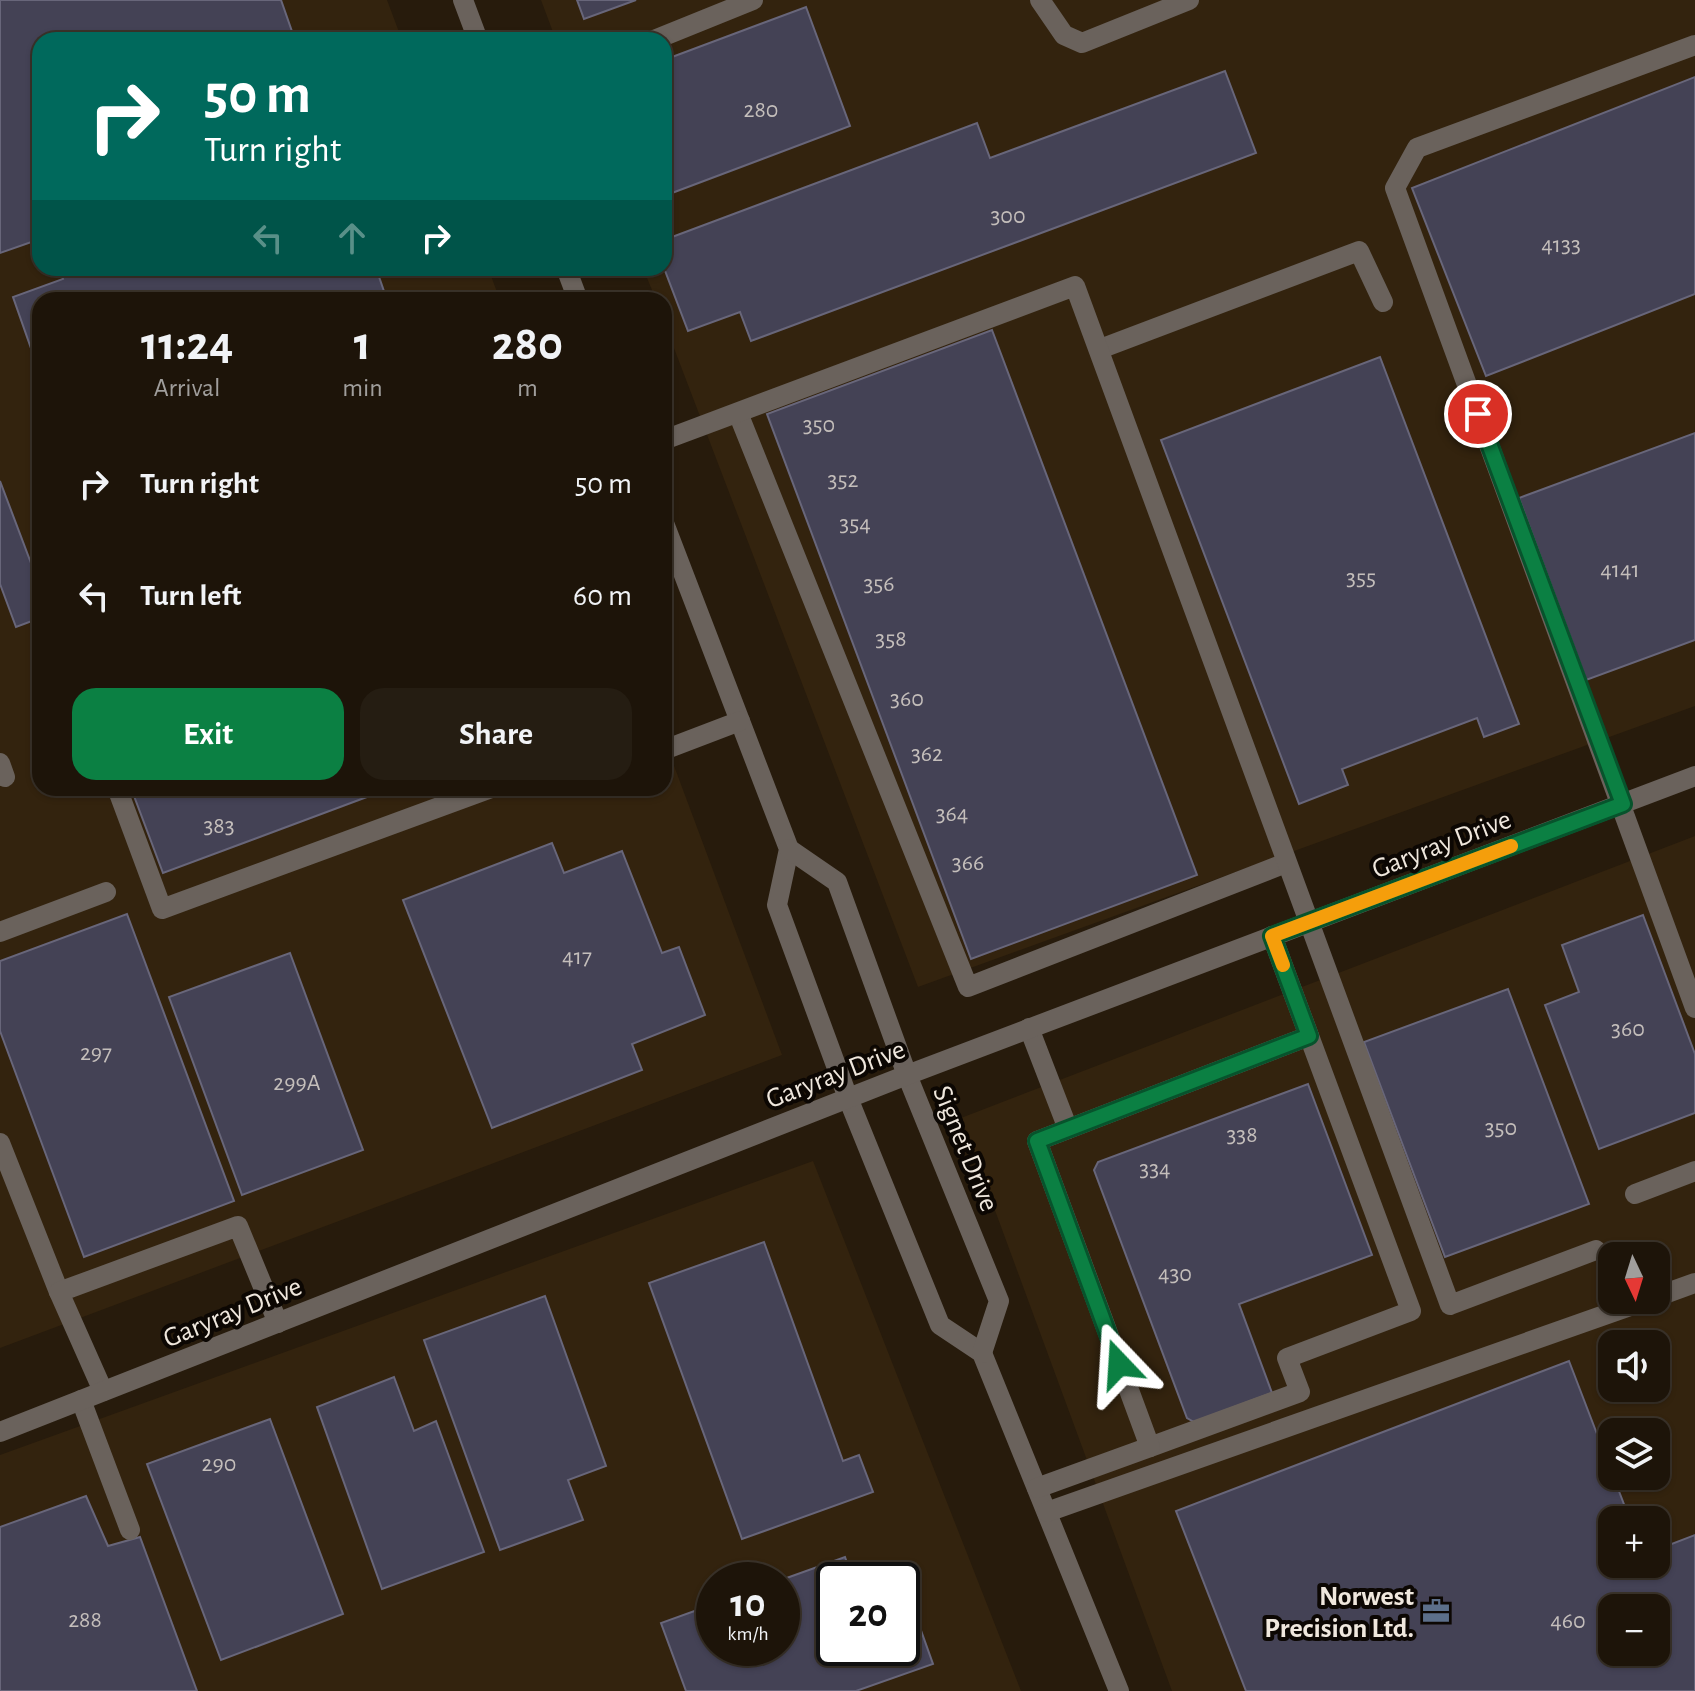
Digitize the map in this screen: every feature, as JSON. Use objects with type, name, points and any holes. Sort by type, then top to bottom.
[{"type":"street","points":[[463,0],[475,32]]},
{"type":"street","points":[[672,33],[753,0]]},
{"type":"street","points":[[1040,0],[1064,35],[1082,43],[1189,0]]},
{"type":"street","points":[[1695,45],[1417,148],[1395,188],[1623,804],[1695,1008]]},
{"type":"street","points":[[1100,349],[1359,251],[1383,302]]},
{"type":"street","points":[[672,437],[1075,286],[1450,1305],[1596,1250]]},
{"type":"street","points":[[738,413],[968,987],[1286,863]]},
{"type":"street","points":[[672,544],[789,849],[777,905],[848,1098],[940,1325],[982,1353],[1119,1691]]},
{"type":"street","points":[[672,747],[740,721]]},
{"type":"street","name":"Garyray Drive","points":[[0,1432],[907,1075],[1695,776]]},
{"type":"street","points":[[120,796],[162,909],[469,796]]},
{"type":"street","name":"Signet Drive","points":[[789,849],[837,882],[907,1075],[999,1301],[982,1353]]},
{"type":"street","points":[[0,932],[106,892]]},
{"type":"street","points":[[1037,1488],[1300,1392],[1287,1358],[1411,1311],[1272,936]]},
{"type":"street","points":[[1029,1028],[1068,1129]]},
{"type":"street","points":[[1150,1447],[1037,1141],[1309,1036]]},
{"type":"street","points":[[0,1143],[59,1292],[103,1391]]},
{"type":"street","points":[[1635,1194],[1695,1171]]},
{"type":"street","points":[[59,1292],[238,1226],[278,1323]]},
{"type":"street","points":[[1670,1292],[1695,1283]]},
{"type":"street","points":[[1047,1512],[1607,1314]]},
{"type":"street","points":[[81,1400],[130,1530]]},
{"type":"shaded area","points":[[0,0],[387,0],[399,32],[32,32],[32,276],[491,276],[497,292],[32,292],[32,796],[672,796],[672,760],[782,1055],[0,1348]]},
{"type":"shaded area","points":[[541,0],[1695,0],[1695,706],[918,987],[672,343],[672,292],[653,292],[646,276],[672,276],[672,32],[553,32]]},
{"type":"shaded area","points":[[1695,836],[1695,1691],[1172,1691],[961,1118]]},
{"type":"shaded area","points":[[813,1161],[1021,1691],[0,1691],[0,1455]]},
{"type":"building","points":[[0,0],[281,0],[292,32],[32,32],[32,242],[0,253]]},
{"type":"building","points":[[577,0],[636,0],[584,19]]},
{"type":"building","points":[[806,7],[850,126],[672,193],[672,57]]},
{"type":"building","points":[[1225,71],[1256,153],[751,341],[740,312],[688,331],[667,276],[672,276],[672,237],[977,123],[990,158]]},
{"type":"building","points":[[1695,77],[1695,294],[1486,376],[1412,188]]},
{"type":"building","points":[[62,276],[379,276],[384,292],[32,292],[32,351],[13,297],[63,279]]},
{"type":"building","points":[[992,330],[1197,875],[971,959],[767,414]]},
{"type":"building","points":[[1380,357],[1519,724],[1484,737],[1477,718],[1342,769],[1348,785],[1299,804],[1161,440]]},
{"type":"building","points":[[1695,433],[1695,640],[1586,680],[1519,498]]},
{"type":"building","points":[[0,481],[32,566],[32,621],[16,627],[0,584]]},
{"type":"building","points":[[134,796],[370,796],[163,873]]},
{"type":"building","points":[[552,843],[564,873],[622,851],[662,953],[679,947],[705,1015],[632,1044],[642,1070],[492,1128],[403,900]]},
{"type":"building","points":[[127,914],[234,1201],[84,1257],[0,1031],[0,961]]},
{"type":"building","points":[[1643,915],[1695,1054],[1695,1113],[1599,1149],[1545,1005],[1579,992],[1562,945]]},
{"type":"building","points":[[290,953],[363,1150],[242,1195],[169,997]]},
{"type":"building","points":[[1508,989],[1589,1204],[1445,1257],[1364,1042]]},
{"type":"building","points":[[1308,1084],[1372,1255],[1239,1304],[1272,1393],[1194,1422],[1187,1418],[1094,1170],[1098,1162]]},
{"type":"building","points":[[764,1242],[843,1461],[859,1455],[873,1492],[742,1539],[649,1283]]},
{"type":"building","points":[[545,1296],[606,1466],[568,1480],[583,1520],[500,1550],[424,1340]]},
{"type":"building","points":[[1569,1361],[1598,1437],[1598,1490],[1618,1490],[1625,1506],[1598,1506],[1598,1578],[1670,1578],[1670,1545],[1695,1535],[1695,1691],[1246,1691],[1176,1511]]},
{"type":"building","points":[[394,1377],[414,1431],[436,1421],[484,1552],[382,1589],[317,1407]]},
{"type":"building","points":[[270,1419],[343,1614],[221,1660],[147,1464]]},
{"type":"building","points":[[86,1496],[108,1546],[140,1537],[197,1691],[0,1691],[0,1527]]},
{"type":"building","points":[[816,1567],[816,1666],[920,1666],[920,1628],[933,1664],[856,1691],[686,1691],[661,1623],[696,1610],[696,1666],[800,1666],[800,1573]]},
{"type":"slow traffic","points":[[1283,965],[1272,936],[1511,846]]},
{"type":"place","name":"Norwest Precision Ltd.","points":[[1436,1611]]},
{"type":"route","points":[[1119,1364],[1037,1141],[1309,1036],[1272,936],[1623,804],[1478,414]]}]
